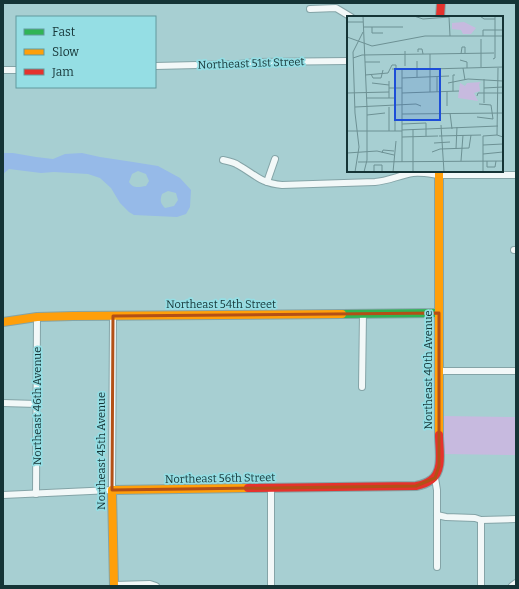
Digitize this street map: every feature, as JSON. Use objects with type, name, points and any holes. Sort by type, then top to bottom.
[{"type":"street","points":[[440,3],[440,16]]},
{"type":"street","points":[[310,9],[336,8],[349,16]]},
{"type":"street","name":"Northeast 51st Street","points":[[156,66],[239,64],[255,62],[347,61]]},
{"type":"street","points":[[3,70],[16,70]]},
{"type":"street","points":[[267,182],[275,159]]},
{"type":"street","points":[[223,160],[237,164],[258,179],[282,185],[375,182],[412,173],[516,175]]},
{"type":"street","name":"Northeast 40th Avenue","points":[[437,567],[437,490],[435,478],[439,466],[439,173]]},
{"type":"street","points":[[362,387],[363,313]]},
{"type":"street","name":"Northeast 54th Street","points":[[3,322],[37,318],[113,316],[439,313]]},
{"type":"street","name":"Northeast 45th Avenue","points":[[113,316],[112,490],[114,585]]},
{"type":"street","name":"Northeast 46th Avenue","points":[[36,494],[37,318]]},
{"type":"street","points":[[439,370],[516,371]]},
{"type":"street","points":[[3,403],[37,404]]},
{"type":"street","name":"Northeast 56th Street","points":[[3,495],[112,490],[416,486],[428,483],[435,478]]},
{"type":"street","points":[[271,586],[272,488]]},
{"type":"street","points":[[437,514],[446,517],[475,518],[481,520],[516,519]]},
{"type":"street","points":[[481,520],[482,586]]},
{"type":"street","points":[[512,586],[516,582]]},
{"type":"street","points":[[114,585],[150,584],[156,586]]},
{"type":"highlighted area","points":[[439,313],[439,466],[435,478],[416,486],[112,490],[113,316]]},
{"type":"shaded area","points":[[444,416],[516,417],[516,455],[444,454]]},
{"type":"water","points":[[3,153],[53,159],[65,154],[82,153],[158,166],[180,178],[191,190],[190,207],[186,214],[177,217],[134,215],[120,203],[111,188],[100,178],[88,174],[54,172],[41,173],[9,169],[3,174]],"holes":[[[138,171],[146,174],[149,181],[146,186],[134,187],[129,182],[132,174]],[[168,191],[176,193],[178,200],[174,206],[165,208],[161,203],[161,198],[162,194]]]},
{"type":"traffic: fast","points":[[342,314],[439,313]]},
{"type":"traffic: slow","points":[[439,172],[439,435]]},
{"type":"traffic: slow","points":[[3,322],[37,317],[73,316],[342,314]]},
{"type":"traffic: slow","points":[[114,586],[112,490],[248,488]]},
{"type":"traffic: jam","points":[[440,16],[441,3]]},
{"type":"traffic: jam","points":[[248,488],[422,485],[431,480],[438,471],[440,459],[439,435]]}]
